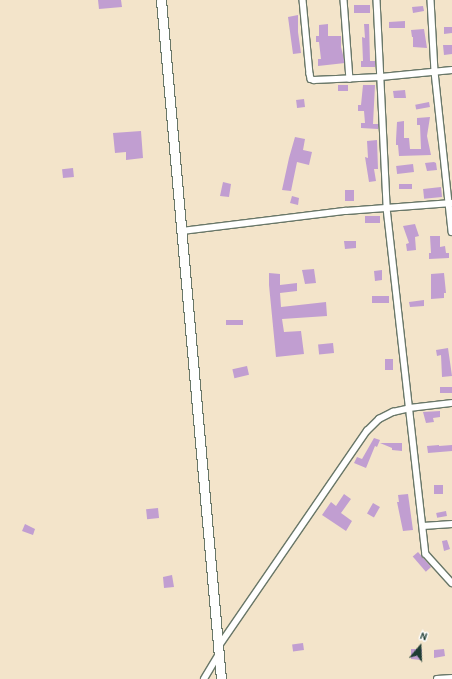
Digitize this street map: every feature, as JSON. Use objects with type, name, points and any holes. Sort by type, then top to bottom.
[{"type":"main road","points":[[161,0],[222,679]]},
{"type":"street","points":[[303,0],[311,79],[350,79],[452,70]]},
{"type":"street","points":[[344,0],[350,79]]},
{"type":"street","points":[[377,0],[387,208],[426,554],[452,583]]},
{"type":"street","points":[[431,0],[435,72],[451,203],[452,232]]},
{"type":"street","points":[[182,231],[387,208],[451,203]]},
{"type":"street","points":[[204,679],[219,650],[367,431],[379,419],[410,408],[452,403]]},
{"type":"street","points":[[423,526],[452,524]]},
{"type":"street","points":[[437,679],[452,678]]},
{"type":"building","points":[[98,0],[121,0],[122,7],[99,9]]},
{"type":"building","points":[[354,5],[370,5],[370,13],[354,13]]},
{"type":"building","points":[[423,6],[424,11],[413,13],[412,7]]},
{"type":"building","points":[[298,15],[298,32],[301,53],[293,54],[288,17]]},
{"type":"building","points":[[405,21],[405,28],[389,28],[389,22]]},
{"type":"building","points":[[328,24],[328,36],[341,36],[341,47],[345,63],[318,66],[318,59],[321,59],[319,42],[316,42],[316,36],[319,36],[319,25]]},
{"type":"building","points":[[364,24],[369,24],[370,61],[375,61],[375,67],[361,67],[361,61],[363,61],[362,37],[365,38]]},
{"type":"building","points":[[444,27],[452,27],[452,33],[444,34]]},
{"type":"building","points":[[424,29],[427,48],[413,47],[411,30]]},
{"type":"building","points":[[443,45],[452,45],[452,54],[444,55]]},
{"type":"building","points":[[338,85],[348,85],[348,91],[338,91]]},
{"type":"building","points":[[363,85],[375,85],[373,124],[379,124],[378,129],[361,128],[361,123],[365,123],[364,111],[358,111],[358,105],[361,105]]},
{"type":"building","points":[[405,90],[406,98],[394,98],[393,91]]},
{"type":"building","points":[[304,99],[305,107],[297,108],[296,100]]},
{"type":"building","points":[[429,102],[430,107],[416,110],[415,105]]},
{"type":"building","points":[[430,117],[427,136],[431,155],[399,156],[398,145],[396,145],[397,122],[404,121],[404,138],[409,138],[410,149],[421,149],[420,125],[417,125],[417,118]]},
{"type":"building","points":[[141,131],[143,158],[126,160],[126,152],[115,153],[113,133]]},
{"type":"building","points":[[295,137],[305,139],[303,150],[312,152],[309,165],[297,162],[291,191],[282,190],[289,158]]},
{"type":"building","points":[[377,140],[378,169],[374,169],[376,181],[369,182],[365,157],[368,158],[367,141]]},
{"type":"building","points":[[425,163],[436,163],[437,170],[427,171]]},
{"type":"building","points":[[413,164],[414,172],[397,174],[396,166]]},
{"type":"building","points":[[73,168],[74,177],[63,178],[62,169]]},
{"type":"building","points":[[223,182],[231,184],[229,197],[220,196]]},
{"type":"building","points":[[399,184],[412,184],[412,189],[399,189]]},
{"type":"building","points":[[441,187],[442,197],[424,199],[423,189]]},
{"type":"building","points":[[345,190],[354,190],[354,201],[345,201]]},
{"type":"building","points":[[292,196],[299,198],[298,205],[290,203]]},
{"type":"building","points":[[365,216],[380,216],[380,223],[365,223]]},
{"type":"building","points":[[415,224],[419,236],[415,237],[416,250],[407,251],[406,244],[409,243],[403,226]]},
{"type":"building","points":[[430,236],[440,236],[440,247],[445,246],[446,253],[449,253],[449,258],[429,259],[429,253],[431,253]]},
{"type":"building","points":[[344,241],[356,241],[356,248],[345,249]]},
{"type":"building","points":[[314,269],[316,283],[305,284],[302,270]]},
{"type":"building","points":[[382,270],[382,280],[375,281],[374,271]]},
{"type":"building","points":[[269,273],[280,274],[280,285],[297,283],[297,291],[280,293],[281,307],[326,302],[327,316],[282,319],[284,332],[301,331],[304,354],[276,357]]},
{"type":"building","points":[[444,273],[446,293],[444,293],[444,298],[431,299],[431,274]]},
{"type":"building","points":[[372,296],[389,296],[389,303],[372,303]]},
{"type":"building","points":[[424,300],[424,306],[410,307],[409,302]]},
{"type":"building","points":[[226,320],[243,320],[243,325],[226,325]]},
{"type":"building","points":[[333,343],[334,353],[319,355],[318,345]]},
{"type":"building","points":[[448,348],[452,376],[442,377],[441,355],[437,356],[436,350]]},
{"type":"building","points":[[385,359],[393,359],[393,370],[385,370]]},
{"type":"building","points":[[247,366],[249,375],[234,378],[232,369]]},
{"type":"building","points":[[440,387],[452,387],[452,393],[440,393]]},
{"type":"building","points":[[440,411],[440,417],[433,418],[434,422],[426,423],[423,412]]},
{"type":"building","points":[[374,438],[380,440],[377,447],[375,446],[366,468],[354,463],[357,457],[362,459]]},
{"type":"building","points":[[380,443],[402,443],[402,451],[392,450],[392,448]]},
{"type":"building","points":[[452,445],[452,451],[428,453],[427,446]]},
{"type":"building","points":[[434,485],[443,485],[443,494],[434,494]]},
{"type":"building","points":[[344,494],[351,499],[341,513],[352,521],[346,531],[322,515],[331,502],[336,506]]},
{"type":"building","points":[[408,494],[413,530],[403,531],[397,502],[399,502],[398,495]]},
{"type":"building","points":[[373,503],[380,507],[374,517],[367,513]]},
{"type":"building","points":[[158,508],[159,518],[147,519],[146,509]]},
{"type":"building","points":[[446,511],[447,516],[437,518],[436,513]]},
{"type":"building","points":[[25,524],[35,529],[33,535],[22,531]]},
{"type":"building","points":[[447,540],[450,549],[444,551],[442,541]]},
{"type":"building","points":[[418,552],[431,567],[426,572],[413,557]]},
{"type":"building","points":[[172,575],[174,587],[164,588],[163,577]]},
{"type":"building","points":[[303,643],[304,650],[293,651],[292,645]]},
{"type":"building","points":[[411,649],[422,649],[421,660],[411,659]]},
{"type":"building","points":[[444,649],[445,656],[434,658],[434,650]]}]
